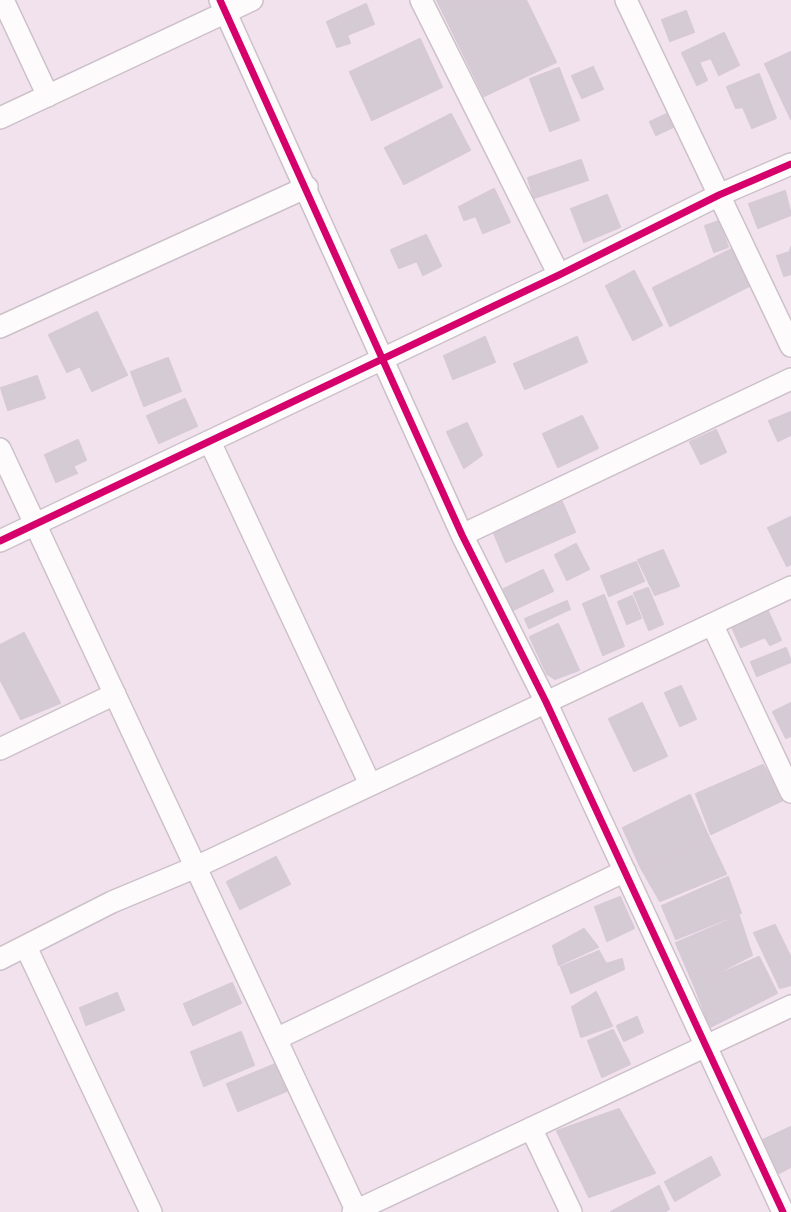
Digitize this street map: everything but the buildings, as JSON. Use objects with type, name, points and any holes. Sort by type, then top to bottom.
[{"type":"street","points":[[3,0],[48,96]]},
{"type":"street","points":[[0,118],[223,6],[252,0]]},
{"type":"street","points":[[421,0],[559,275]]},
{"type":"street","points":[[626,0],[791,346]]},
{"type":"street","points":[[223,6],[462,535],[546,702],[783,1212]]},
{"type":"street","points":[[0,541],[559,275],[719,195],[791,164]]},
{"type":"street","points":[[0,327],[307,187]]},
{"type":"street","points":[[462,535],[791,379]]},
{"type":"street","points":[[211,442],[370,784]]},
{"type":"street","points":[[0,449],[355,1211],[791,1006]]},
{"type":"street","points":[[0,959],[111,902],[195,867],[791,587]]},
{"type":"street","points":[[712,624],[791,792]]},
{"type":"street","points":[[0,749],[115,694]]},
{"type":"street","points":[[276,1040],[625,871]]},
{"type":"street","points":[[26,947],[150,1212]]},
{"type":"street","points":[[531,1128],[571,1212]]},
{"type":"cycle path","points":[[220,0],[462,535],[546,702],[783,1212]]},
{"type":"cycle path","points":[[0,541],[559,275],[719,195],[791,164]]}]
